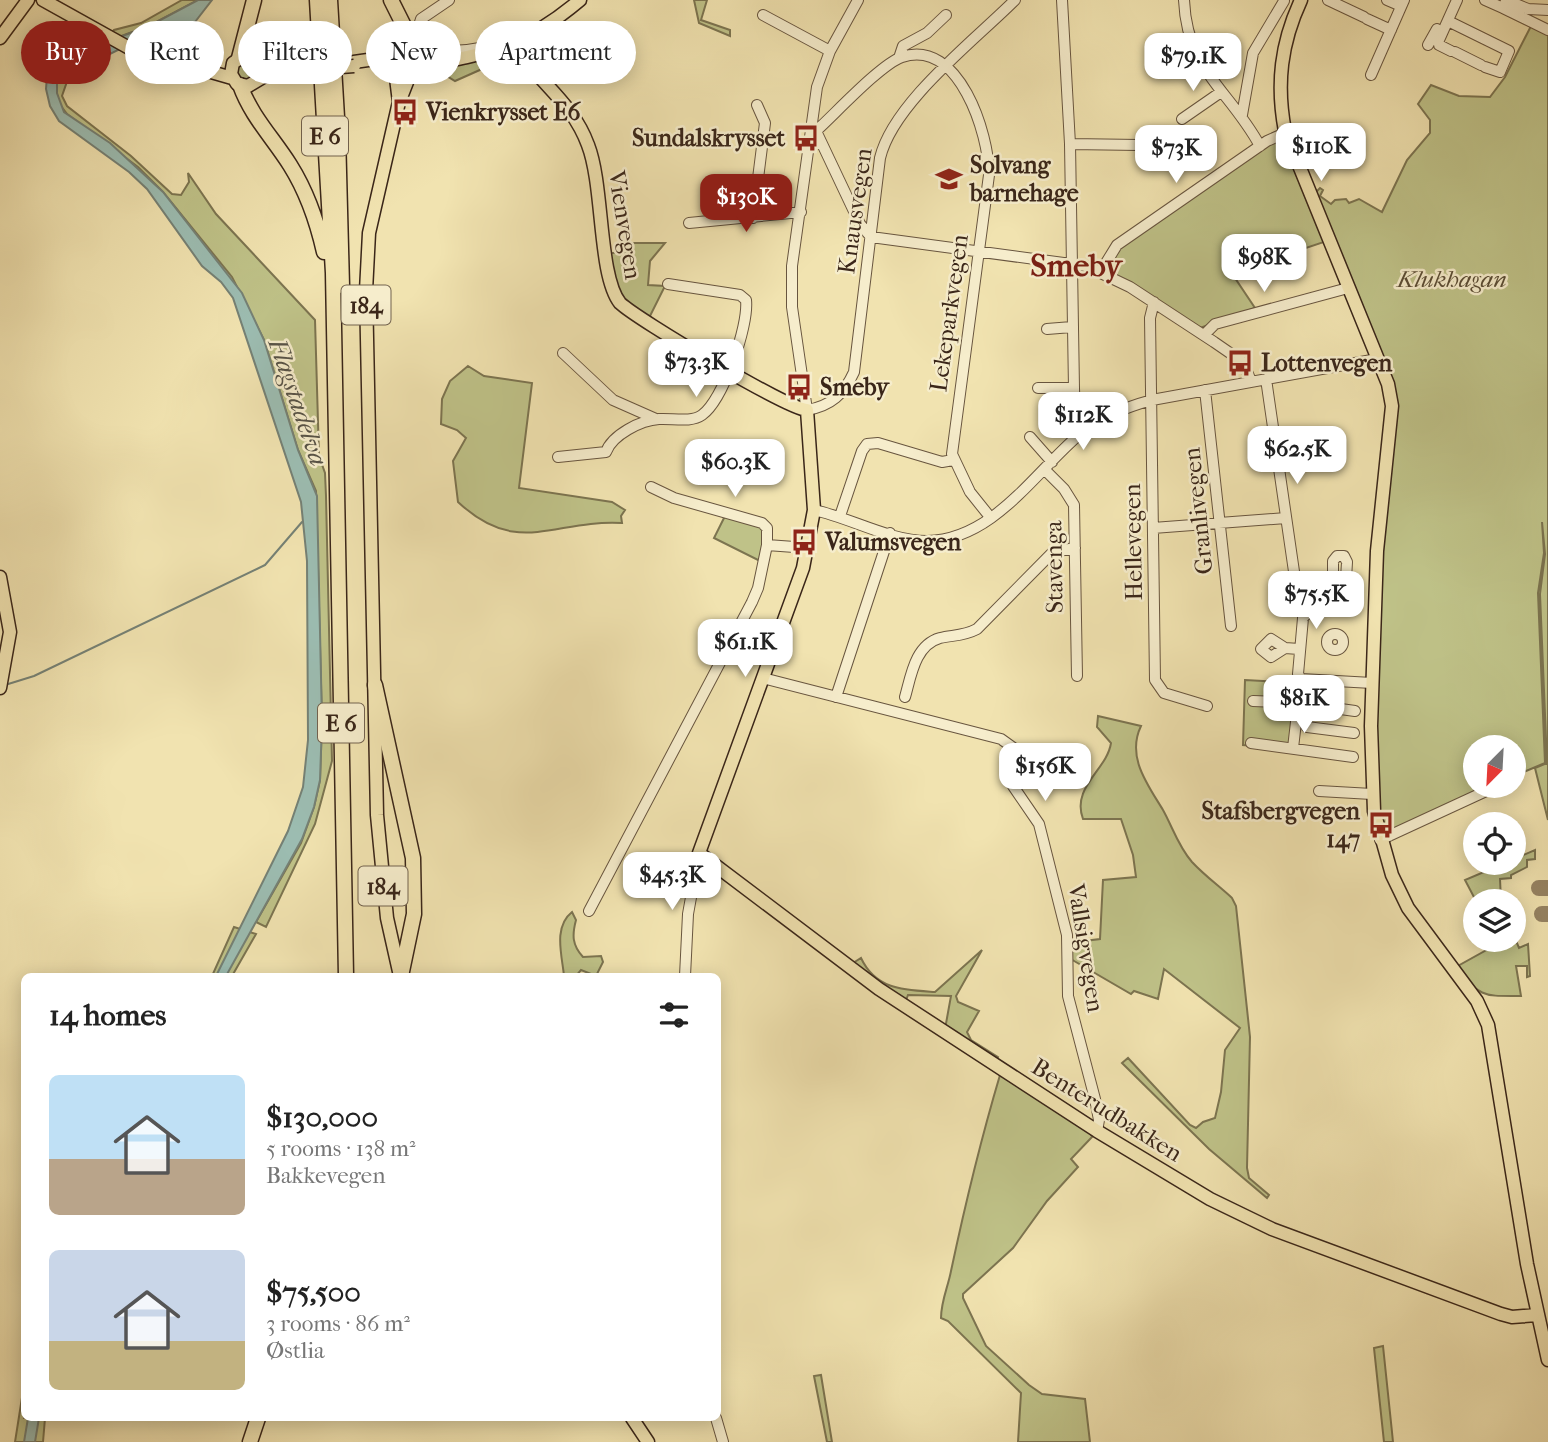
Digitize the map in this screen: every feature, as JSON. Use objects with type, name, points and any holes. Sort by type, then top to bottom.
[{"type":"highway","points":[[236,60],[254,0]]},
{"type":"highway","name":"E 6","points":[[317,0],[332,273],[346,973]]},
{"type":"highway","name":"E 6","points":[[330,0],[341,187],[355,973]]},
{"type":"highway","points":[[391,0],[402,21]]},
{"type":"highway","name":"E 6","points":[[236,82],[301,183],[332,273]]},
{"type":"highway","name":"E 6","points":[[375,685],[410,836],[415,873],[412,927],[401,973]]},
{"type":"highway","points":[[250,1442],[257,1421]]},
{"type":"highway","points":[[260,1442],[266,1421]]},
{"type":"main road","points":[[4,34],[28,0]]},
{"type":"main road","points":[[4,34],[41,0],[125,46]]},
{"type":"main road","points":[[554,21],[580,0]]},
{"type":"main road","points":[[1301,0],[1289,29],[1280,66],[1279,92],[1285,133],[1388,384],[1393,417],[1379,525],[1372,683],[1372,794],[1380,840],[1408,908],[1476,1001],[1488,1025],[1537,1315],[1548,1360]]},
{"type":"main road","points":[[462,59],[475,56]]},
{"type":"main road","points":[[224,63],[236,60],[236,82],[224,77]]},
{"type":"main road","points":[[354,64],[366,61]]},
{"type":"main road","points":[[354,64],[366,66]]},
{"type":"main road","name":"184","points":[[395,84],[399,102]]},
{"type":"main road","name":"184","points":[[399,973],[394,956],[381,868],[366,266],[371,223],[395,131],[399,102],[406,84]]},
{"type":"main road","name":"Vienvegen","points":[[548,84],[572,112],[588,144],[599,190],[609,279],[616,298],[633,314],[790,405],[807,410]]},
{"type":"main road","points":[[699,853],[798,588],[808,548],[814,510],[807,410]]},
{"type":"main road","points":[[0,578],[10,632],[2,683]]},
{"type":"main road","name":"Benterudbakken","points":[[699,853],[879,989],[1097,1131],[1210,1199],[1257,1223],[1501,1314],[1512,1317],[1537,1315]]},
{"type":"main road","points":[[634,1421],[648,1442]]},
{"type":"street","points":[[449,0],[421,19],[416,35],[424,44],[441,49],[475,47]]},
{"type":"street","points":[[807,410],[791,292],[801,212],[817,87],[830,51],[859,0]]},
{"type":"street","name":"Knausvegen","points":[[807,410],[826,405],[841,395],[854,372],[884,144],[904,110],[1015,0]]},
{"type":"street","points":[[1062,0],[1070,144],[1074,388],[1076,421],[1081,434]]},
{"type":"street","points":[[1184,0],[1192,47],[1203,69],[1242,115],[1260,146]]},
{"type":"street","points":[[1328,0],[1391,30]]},
{"type":"street","points":[[1371,75],[1403,3],[1387,0]]},
{"type":"street","points":[[1428,45],[1450,0]]},
{"type":"street","points":[[1448,21],[1510,51],[1500,72],[1453,52],[1439,43],[1448,21],[1457,0]]},
{"type":"street","points":[[1485,0],[1528,9],[1548,10]]},
{"type":"street","points":[[1242,115],[1246,109],[1253,52],[1284,1]]},
{"type":"street","points":[[1505,3],[1548,30]]},
{"type":"street","points":[[763,15],[830,51]]},
{"type":"street","points":[[899,58],[903,46],[927,33],[946,15]]},
{"type":"street","points":[[813,131],[899,58],[914,55],[928,57],[942,63],[946,68]]},
{"type":"street","name":"Lekeparkvegen","points":[[946,68],[974,105],[988,150],[989,175],[953,437],[953,460]]},
{"type":"street","points":[[1182,119],[1221,92]]},
{"type":"street","points":[[753,218],[765,123],[757,104]]},
{"type":"street","points":[[813,131],[860,224],[871,237],[1071,264],[1101,271],[1154,302],[1243,362],[1251,381]]},
{"type":"street","points":[[1101,271],[1117,245],[1260,146],[1285,133]]},
{"type":"street","points":[[1070,144],[1139,145],[1157,135]]},
{"type":"street","points":[[689,223],[801,212]]},
{"type":"street","points":[[563,353],[613,400],[656,419],[688,419],[702,415],[729,370],[744,335],[746,300],[740,295],[668,284]]},
{"type":"street","points":[[1204,335],[1214,324],[1348,288]]},
{"type":"street","name":"Hellevegen","points":[[1154,302],[1150,318],[1155,680],[1164,693],[1207,706]]},
{"type":"street","points":[[1046,329],[1072,327]]},
{"type":"street","points":[[814,510],[923,541],[943,540],[976,529],[1081,434],[1117,411],[1152,400],[1377,359]]},
{"type":"street","points":[[1266,379],[1298,598]]},
{"type":"street","points":[[1038,388],[1074,388]]},
{"type":"street","name":"Granlivegen","points":[[1205,390],[1231,626]]},
{"type":"street","points":[[558,457],[610,454],[615,438],[656,419]]},
{"type":"street","points":[[1030,437],[1048,465]]},
{"type":"street","points":[[840,516],[862,451],[867,444],[878,443],[942,462],[953,460],[970,492],[990,517]]},
{"type":"street","name":"Stavenga","points":[[1048,465],[1074,505],[1076,676]]},
{"type":"street","points":[[589,911],[752,602],[758,588],[767,545],[767,528],[762,523],[674,498],[652,487]]},
{"type":"street","points":[[1153,528],[1286,518]]},
{"type":"street","points":[[836,697],[890,533]]},
{"type":"street","points":[[767,545],[808,548]]},
{"type":"street","points":[[905,697],[915,662],[924,647],[934,640],[976,629],[1053,552],[1075,548]]},
{"type":"street","points":[[1293,748],[1301,680],[1298,674],[1303,618],[1333,584]]},
{"type":"street","points":[[1285,648],[1299,649]]},
{"type":"street","name":"Vallsigvegen","points":[[763,678],[1001,739],[1014,749],[1013,786],[1039,824],[1067,935],[1068,996],[1095,1099],[1099,1120],[1097,1131]]},
{"type":"street","points":[[1301,680],[1372,683]]},
{"type":"street","points":[[1253,701],[1297,703]]},
{"type":"street","points":[[1312,705],[1355,711]]},
{"type":"street","points":[[1307,727],[1354,733]]},
{"type":"street","points":[[1251,743],[1353,757]]},
{"type":"street","points":[[1319,792],[1372,794]]},
{"type":"street","points":[[1380,840],[1471,798]]},
{"type":"street","points":[[685,973],[688,914],[699,853]]},
{"type":"street","points":[[717,1421],[723,1442]]},
{"type":"green space","points":[[182,0],[198,0],[158,21],[145,21]]},
{"type":"green space","points":[[694,0],[707,0],[701,20],[730,30],[730,36],[699,23]]},
{"type":"green space","name":"Klukhagan","points":[[1531,26],[1548,34],[1548,820],[1535,768],[1547,763],[1540,594],[1545,554],[1542,522],[1544,553],[1538,593],[1545,763],[1526,771],[1526,735],[1463,735],[1463,798],[1466,798],[1384,836],[1374,787],[1381,529],[1396,414],[1314,194],[1320,188],[1323,190],[1320,196],[1331,204],[1335,200],[1346,199],[1349,203],[1359,199],[1382,212],[1407,160],[1430,133],[1430,120],[1418,104],[1431,85],[1459,96],[1490,97],[1505,77]]},
{"type":"green space","points":[[125,27],[125,35],[116,38],[111,36],[114,30]]},
{"type":"green space","points":[[475,61],[475,72],[461,78],[461,63]]},
{"type":"green space","points":[[56,84],[66,84],[62,96],[67,106],[131,156],[172,194],[181,195],[189,182],[188,173],[216,214],[315,320],[319,456],[325,473],[326,496],[332,761],[315,824],[266,927],[256,922],[301,843],[320,780],[322,722],[316,491],[298,450],[264,340],[232,277],[163,192],[138,167],[67,114],[60,104]]},
{"type":"green space","points":[[1277,139],[1282,140],[1324,242],[1282,256],[1265,239],[1233,266],[1231,272],[1255,308],[1200,328],[1109,270],[1109,262],[1116,251]]},
{"type":"green space","points":[[631,243],[665,243],[650,261],[648,285],[665,286],[648,320],[620,299],[608,253],[624,253]]},
{"type":"green space","points":[[468,366],[484,376],[532,383],[519,488],[612,502],[625,510],[621,516],[622,523],[518,532],[499,528],[479,519],[458,502],[453,461],[466,438],[457,430],[441,424],[442,399],[450,381]]},
{"type":"green space","points":[[725,516],[762,527],[765,534],[760,561],[714,538]]},
{"type":"green space","points":[[1245,680],[1297,683],[1291,749],[1243,745]]},
{"type":"green space","points":[[1098,716],[1141,726],[1136,749],[1145,781],[1187,856],[1232,898],[1236,906],[1250,1037],[1247,1168],[1249,1178],[1269,1195],[1267,1198],[1209,1149],[1122,1063],[1128,1058],[1190,1125],[1196,1128],[1215,1118],[1221,1092],[1225,1050],[1240,1028],[1164,969],[1158,999],[1134,991],[1131,994],[1069,958],[1068,943],[1100,939],[1103,880],[1136,877],[1133,855],[1121,819],[1083,819],[1082,797],[1111,743],[1097,727]]},
{"type":"green space","points":[[1535,850],[1535,859],[1527,860],[1526,868],[1526,854]]},
{"type":"green space","points":[[1477,875],[1511,875],[1511,878],[1500,879],[1500,889],[1470,889],[1465,880]]},
{"type":"green space","points":[[572,912],[576,920],[574,940],[579,953],[583,957],[601,956],[603,962],[598,973],[581,970],[578,973],[564,973],[561,933],[566,918]]},
{"type":"green space","points":[[234,927],[256,934],[234,973],[213,973]]},
{"type":"green space","points":[[1528,944],[1530,976],[1527,977],[1527,966],[1516,966],[1521,996],[1484,993],[1471,985],[1456,967],[1483,952],[1526,952]]},
{"type":"green space","points":[[982,950],[956,996],[958,1002],[979,1011],[967,1032],[971,1040],[998,1057],[996,1061],[945,1029],[951,996],[908,995],[905,1003],[850,965],[861,958],[867,969],[883,982],[902,989],[935,992]]},
{"type":"green space","points":[[1000,1075],[1090,1132],[1092,1137],[1071,1159],[1078,1167],[1047,1201],[1013,1248],[963,1294],[963,1298],[986,1346],[1029,1385],[1042,1394],[1085,1399],[1090,1442],[1018,1442],[1021,1393],[948,1321],[941,1318],[968,1197]]},
{"type":"green space","points":[[1383,1346],[1393,1442],[1384,1442],[1374,1348]]},
{"type":"green space","points":[[821,1375],[832,1442],[827,1442],[814,1376]]},
{"type":"green space","points":[[21,1404],[21,1421],[45,1421],[43,1442],[15,1442]]},
{"type":"water","points":[[198,0],[212,0],[196,21],[158,21]]},
{"type":"water","points":[[125,35],[125,46],[111,54],[111,40]]},
{"type":"water","points":[[46,84],[57,84],[57,93],[64,112],[110,143],[163,192],[242,293],[264,340],[298,450],[317,496],[322,722],[320,780],[314,807],[302,839],[228,973],[217,973],[288,831],[303,787],[308,740],[307,561],[301,502],[233,298],[221,282],[202,266],[147,189],[129,172],[59,121],[50,106]]},
{"type":"water","points":[[28,1421],[38,1421],[35,1442],[24,1442]]},
{"type":"waterway","points":[[5,685],[34,676],[265,565],[302,522]]},
{"type":"taxiway","points":[[1539,888],[1548,888]]},
{"type":"taxiway","points":[[1542,914],[1548,914]]},
{"type":"place","name":"Vienkrysset E6","points":[[405,112]]},
{"type":"place","name":"Sundalskrysset","points":[[806,138]]},
{"type":"place","name":"Solvang barnehage","points":[[949,179]]},
{"type":"place","name":"Lottenvegen","points":[[1240,363]]},
{"type":"place","name":"Smeby","points":[[799,387]]},
{"type":"place","name":"Valumsvegen","points":[[804,542]]},
{"type":"place","name":"Stafsbergvegen 147","points":[[1381,825]]},
{"type":"district","name":"Smeby","points":[[1076,265]]},
{"type":"water label","name":"Flagstadelva","points":[[298,402]]}]
